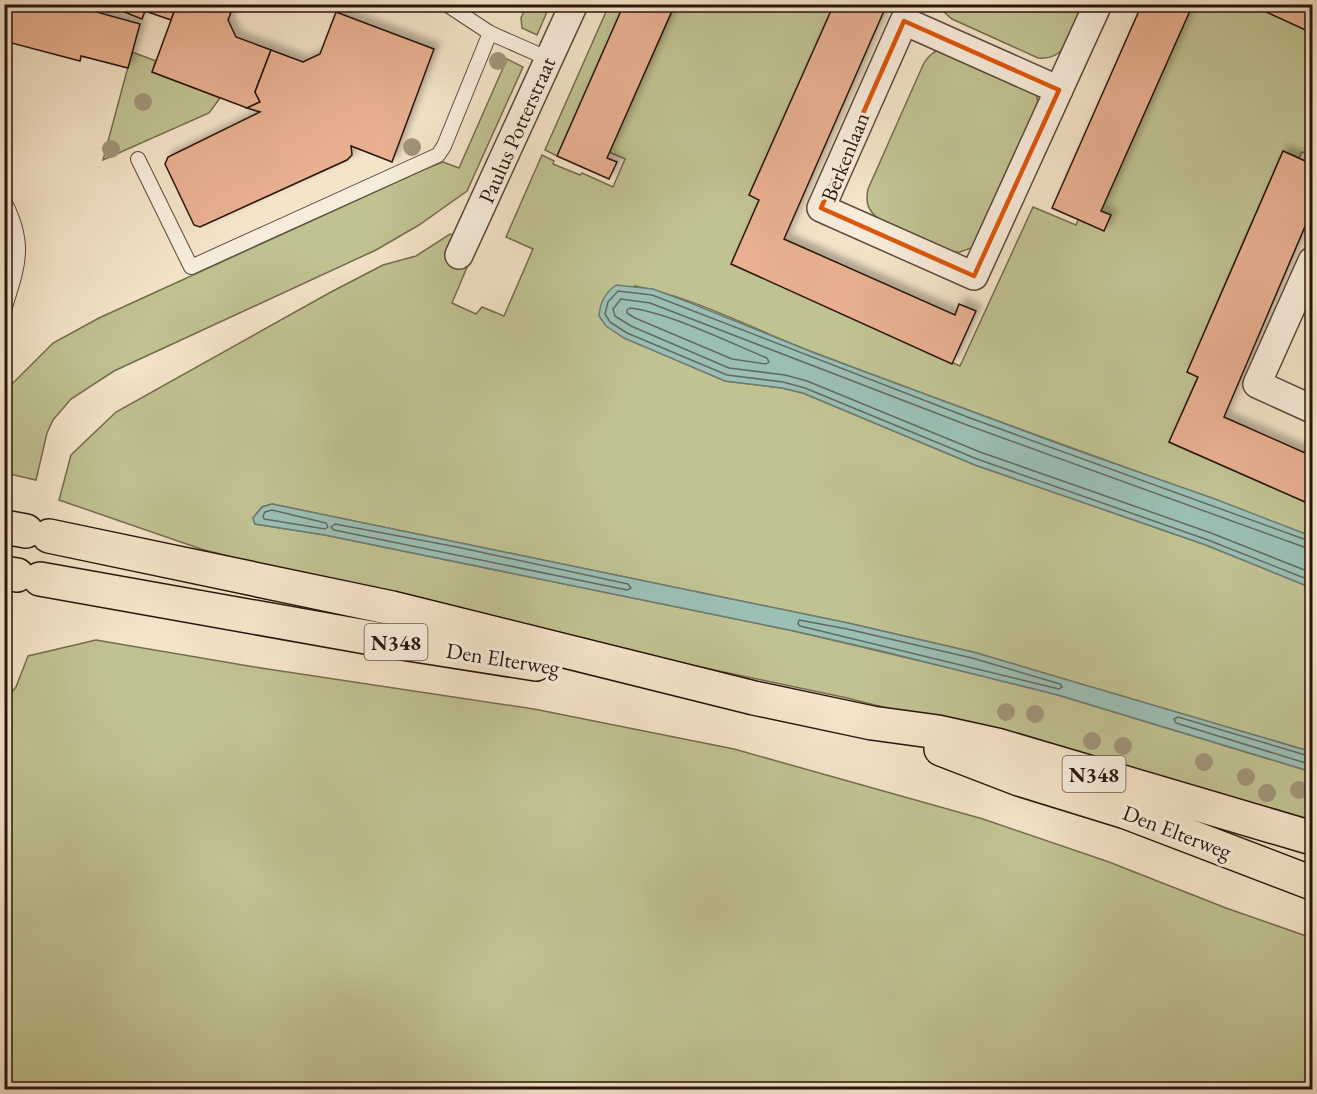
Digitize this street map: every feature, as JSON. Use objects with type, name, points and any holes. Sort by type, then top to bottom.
[{"type":"main road","name":"Den Elterweg","points":[[26,532],[392,608],[754,698],[872,723],[938,732],[997,745],[1312,838]]},
{"type":"main road","name":"Den Elterweg","points":[[21,576],[377,639],[754,698]]},
{"type":"main road","name":"Den Elterweg","points":[[872,723],[1019,779],[1126,812],[1312,883]]},
{"type":"street","name":"Paulus Potterstraat","points":[[459,255],[574,4]]},
{"type":"street","name":"Berkenlaan","points":[[1059,90],[904,21],[821,208],[974,276],[1059,90],[1098,4]]},
{"type":"street","points":[[1312,261],[1257,384],[1312,409]]},
{"type":"lane","points":[[446,4],[490,33],[549,59]]},
{"type":"lane","points":[[138,159],[191,267],[438,154],[444,146],[490,33]]},
{"type":"lane","points":[[4,201],[13,218],[18,236],[15,274],[4,310]]},
{"type":"highlighted area","points":[[904,21],[1059,90],[974,276],[821,208]]},
{"type":"green space","points":[[527,5],[550,5],[537,35],[522,28],[521,18]]},
{"type":"green space","points":[[609,5],[624,5],[557,156],[545,150]]},
{"type":"green space","points":[[675,5],[851,5],[732,262],[960,366],[1033,207],[1076,225],[1174,5],[1312,5],[1312,156],[1302,152],[1299,158],[1283,151],[1187,372],[1198,377],[1169,442],[1312,505],[1312,537],[795,345],[705,307],[658,291],[635,286],[694,367],[725,381],[803,393],[975,465],[1206,545],[1312,588],[1312,752],[973,652],[848,623],[272,504],[262,507],[253,518],[255,524],[325,535],[794,631],[1058,695],[1312,772],[1312,827],[1018,741],[847,698],[539,633],[373,594],[201,549],[59,500],[71,455],[116,412],[331,292],[383,265],[416,256],[450,234],[470,260],[452,303],[476,314],[482,307],[504,316],[533,249],[506,237],[542,155],[554,161],[553,164],[580,175],[582,173],[613,187],[625,159],[609,152]]},
{"type":"green space","points":[[936,5],[1084,5],[1069,41],[1063,49],[1048,58],[1038,58],[952,19]]},
{"type":"green space","points":[[946,48],[1036,94],[1038,102],[1036,112],[974,247],[960,252],[953,252],[880,220],[870,210],[867,198],[868,189],[923,65],[932,54]]},
{"type":"green space","points":[[132,52],[156,61],[152,72],[220,98],[209,113],[103,160]]},
{"type":"green space","points":[[507,59],[523,67],[467,191],[419,225],[376,250],[114,371],[71,399],[53,420],[47,433],[36,480],[5,473],[5,391],[53,343],[99,318],[423,170],[443,162],[459,168]]},
{"type":"green space","points":[[1312,358],[1312,395],[1308,386],[1307,372]]},
{"type":"green space","points":[[96,640],[261,668],[534,709],[734,749],[983,819],[1109,862],[1226,908],[1312,938],[1312,1089],[5,1089],[5,700],[16,687],[28,656]]},
{"type":"water","points":[[616,285],[653,289],[817,354],[1311,536],[1312,588],[1206,545],[975,465],[803,393],[725,381],[624,338],[606,326],[599,316],[604,298]]},
{"type":"water","points":[[272,504],[848,623],[973,652],[1312,752],[1312,772],[1058,695],[877,650],[325,535],[255,524],[253,518],[262,507]]},
{"type":"building","points":[[4,4],[68,4],[140,24],[128,68],[81,56],[80,61],[4,41]]},
{"type":"building","points":[[104,4],[177,4],[171,20],[145,11],[142,19]]},
{"type":"building","points":[[177,4],[234,4],[228,20],[236,37],[271,50],[255,92],[260,102],[247,108],[152,72]]},
{"type":"building","points":[[624,4],[675,4],[607,158],[617,162],[609,179],[557,156]]},
{"type":"building","points":[[834,4],[887,4],[784,239],[955,315],[959,304],[976,311],[952,364],[731,264],[759,200],[749,195]]},
{"type":"building","points":[[1142,4],[1193,4],[1101,211],[1111,215],[1104,231],[1052,208]]},
{"type":"building","points":[[1249,4],[1312,4],[1312,33]]},
{"type":"building","points":[[336,12],[434,49],[392,162],[351,146],[352,155],[347,160],[200,227],[194,225],[165,164],[168,157],[260,112],[247,108],[260,102],[255,92],[271,50],[303,62],[320,54]]},
{"type":"building","points":[[1283,151],[1312,164],[1312,210],[1224,417],[1312,456],[1312,505],[1169,442],[1198,377],[1187,372]]}]
